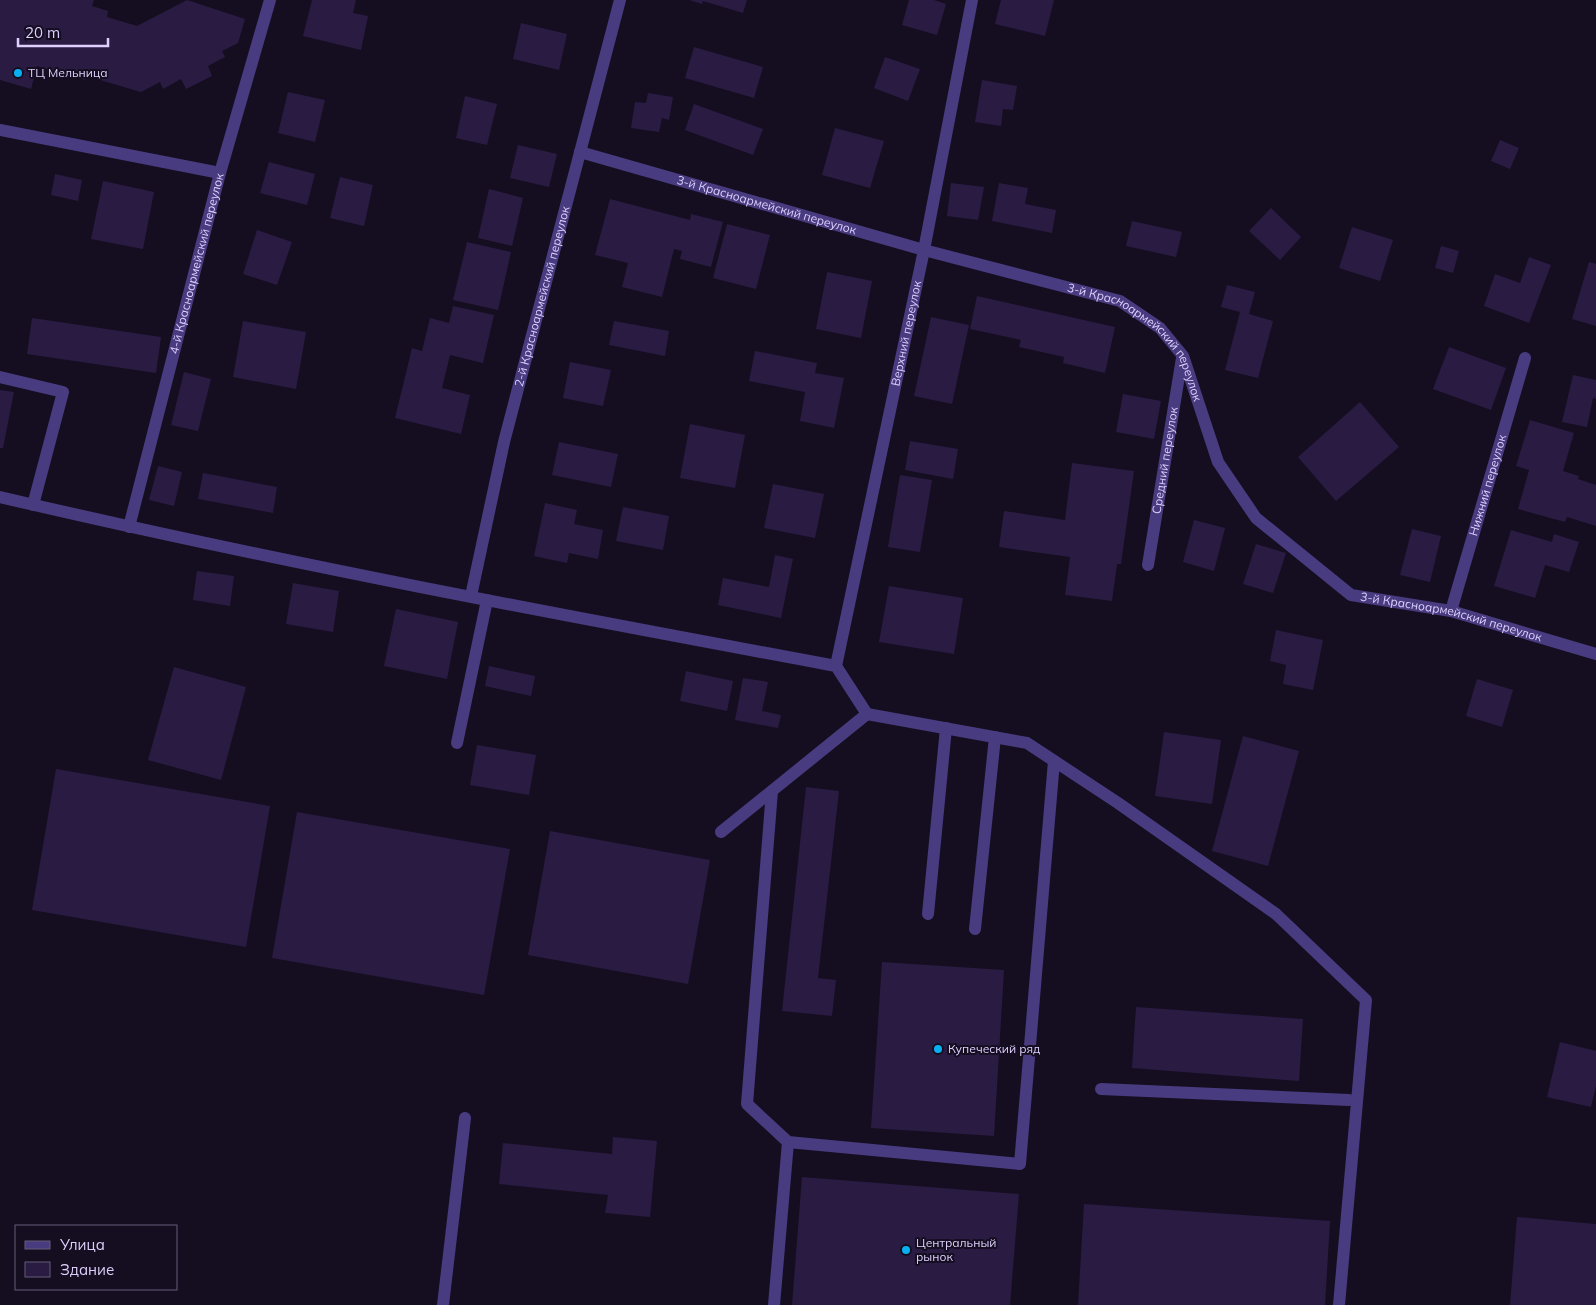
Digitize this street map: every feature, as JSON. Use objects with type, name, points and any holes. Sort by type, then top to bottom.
[{"type":"street","name":"4-й Красноармейский переулок","points":[[130,527],[220,173],[270,0]]},
{"type":"street","name":"2-й Красноармейский переулок","points":[[471,596],[504,442],[620,0]]},
{"type":"street","name":"Верхний переулок","points":[[836,666],[924,250],[972,0]]},
{"type":"street","points":[[0,130],[220,173]]},
{"type":"street","name":"3-й Красноармейский переулок","points":[[580,152],[924,250],[1120,301],[1160,328],[1183,356],[1218,462],[1256,518],[1351,595],[1451,611],[1596,654]]},
{"type":"street","name":"Средний переулок","points":[[1148,565],[1183,356]]},
{"type":"street","name":"Нижний переулок","points":[[1451,611],[1525,358]]},
{"type":"street","points":[[0,377],[63,392],[34,505]]},
{"type":"street","points":[[0,497],[130,527],[487,600],[836,666],[867,714],[1027,743],[1276,914],[1366,1000],[1338,1305]]},
{"type":"street","points":[[457,743],[487,600]]},
{"type":"street","points":[[722,832],[867,714]]},
{"type":"street","points":[[928,914],[946,728]]},
{"type":"street","points":[[975,929],[995,737]]},
{"type":"street","points":[[772,791],[747,1104],[788,1142],[1020,1164],[1054,761]]},
{"type":"street","points":[[1101,1089],[1349,1100]]},
{"type":"street","points":[[443,1305],[465,1118]]},
{"type":"street","points":[[774,1305],[788,1142]]},
{"type":"building","points":[[0,0],[94,0],[92,6],[108,11],[107,17],[137,26],[187,0],[245,19],[238,43],[222,51],[225,57],[208,66],[212,76],[186,89],[181,79],[163,89],[160,82],[141,92],[86,76],[85,80],[37,66],[31,89],[0,80]]},
{"type":"building","points":[[312,0],[356,0],[353,13],[368,16],[361,50],[303,36]]},
{"type":"building","points":[[689,0],[747,0],[743,13],[703,1],[702,4]]},
{"type":"building","points":[[909,0],[934,0],[946,4],[937,35],[902,25]]},
{"type":"building","points":[[1001,0],[1054,0],[1045,36],[995,24]]},
{"type":"building","points":[[521,23],[567,34],[559,70],[513,59]]},
{"type":"building","points":[[694,47],[763,67],[754,98],[685,78]]},
{"type":"building","points":[[885,57],[920,69],[908,101],[874,88]]},
{"type":"building","points":[[982,80],[1017,86],[1013,110],[1003,109],[1001,126],[975,122]]},
{"type":"building","points":[[288,92],[325,100],[315,142],[278,133]]},
{"type":"building","points":[[648,93],[673,97],[669,120],[662,118],[659,132],[631,128],[635,102],[646,103]]},
{"type":"building","points":[[465,96],[497,104],[487,145],[456,138]]},
{"type":"building","points":[[694,104],[763,129],[753,155],[685,130]]},
{"type":"building","points":[[835,128],[884,141],[870,188],[822,175]]},
{"type":"building","points":[[1500,140],[1519,148],[1510,169],[1491,161]]},
{"type":"building","points":[[518,145],[557,154],[549,187],[510,178]]},
{"type":"building","points":[[269,162],[315,174],[307,205],[260,193]]},
{"type":"building","points":[[55,174],[82,180],[78,201],[51,195]]},
{"type":"building","points":[[340,177],[373,185],[364,226],[330,218]]},
{"type":"building","points":[[103,181],[154,192],[143,249],[91,239]]},
{"type":"building","points":[[951,183],[984,187],[978,220],[947,216]]},
{"type":"building","points":[[999,183],[1028,188],[1025,204],[1056,210],[1052,233],[992,221]]},
{"type":"building","points":[[489,189],[523,198],[512,246],[478,238]]},
{"type":"building","points":[[610,199],[690,220],[691,214],[723,222],[711,267],[680,259],[682,251],[674,249],[662,297],[622,287],[628,263],[595,255]]},
{"type":"building","points":[[1271,208],[1301,237],[1280,260],[1249,231]]},
{"type":"building","points":[[1132,221],[1182,232],[1176,257],[1126,246]]},
{"type":"building","points":[[727,224],[770,235],[756,289],[713,278]]},
{"type":"building","points":[[1352,227],[1393,240],[1380,281],[1339,268]]},
{"type":"building","points":[[257,230],[292,242],[277,285],[243,274]]},
{"type":"building","points":[[467,242],[511,252],[498,310],[453,300]]},
{"type":"building","points":[[1441,246],[1459,251],[1453,273],[1435,268]]},
{"type":"building","points":[[1529,257],[1551,265],[1529,323],[1484,306],[1495,274],[1520,283]]},
{"type":"building","points":[[1589,262],[1596,264],[1596,326],[1572,319]]},
{"type":"building","points":[[827,272],[872,281],[861,338],[816,329]]},
{"type":"building","points":[[1227,285],[1255,292],[1249,314],[1273,321],[1258,378],[1225,370],[1240,312],[1221,307]]},
{"type":"building","points":[[977,296],[1115,327],[1105,373],[1063,363],[1064,357],[1019,347],[1021,340],[970,329]]},
{"type":"building","points":[[453,306],[494,315],[483,363],[450,355],[442,388],[470,395],[461,434],[395,418],[412,348],[422,351],[430,318],[449,323]]},
{"type":"building","points":[[931,317],[969,325],[952,404],[914,396]]},
{"type":"building","points":[[32,318],[161,337],[156,373],[27,354]]},
{"type":"building","points":[[243,321],[306,332],[296,389],[233,377]]},
{"type":"building","points":[[614,321],[669,331],[665,356],[609,345]]},
{"type":"building","points":[[1449,347],[1506,368],[1491,410],[1433,389]]},
{"type":"building","points":[[755,351],[817,363],[815,373],[844,378],[834,428],[800,421],[805,392],[749,381]]},
{"type":"building","points":[[570,362],[611,370],[603,406],[563,398]]},
{"type":"building","points":[[184,372],[211,379],[198,431],[171,425]]},
{"type":"building","points":[[1573,375],[1596,380],[1596,399],[1593,398],[1587,427],[1562,422]]},
{"type":"building","points":[[0,390],[14,392],[3,448],[0,448]]},
{"type":"building","points":[[1123,394],[1161,401],[1154,439],[1116,432]]},
{"type":"building","points":[[1360,402],[1399,447],[1336,501],[1298,457]]},
{"type":"building","points":[[1530,420],[1574,433],[1563,471],[1579,476],[1578,479],[1596,485],[1596,526],[1567,517],[1565,522],[1518,509],[1529,470],[1516,466]]},
{"type":"building","points":[[690,424],[745,435],[735,488],[680,478]]},
{"type":"building","points":[[910,441],[958,449],[953,479],[905,470]]},
{"type":"building","points":[[559,442],[618,454],[611,487],[552,475]]},
{"type":"building","points":[[1072,463],[1134,471],[1121,564],[1117,564],[1112,601],[1065,595],[1070,557],[999,547],[1004,511],[1065,520]]},
{"type":"building","points":[[158,466],[182,472],[174,506],[149,500]]},
{"type":"building","points":[[203,473],[277,487],[273,513],[198,499]]},
{"type":"building","points":[[900,475],[932,480],[920,552],[888,547]]},
{"type":"building","points":[[773,484],[824,494],[815,538],[764,528]]},
{"type":"building","points":[[545,503],[577,510],[574,524],[603,530],[598,559],[569,553],[567,563],[534,556]]},
{"type":"building","points":[[623,507],[669,516],[663,550],[616,541]]},
{"type":"building","points":[[1194,520],[1225,528],[1214,571],[1183,562]]},
{"type":"building","points":[[1412,529],[1441,536],[1430,582],[1400,575]]},
{"type":"building","points":[[1511,530],[1552,542],[1554,534],[1579,542],[1569,572],[1545,565],[1535,598],[1494,586]]},
{"type":"building","points":[[1256,544],[1286,553],[1273,593],[1243,584]]},
{"type":"building","points":[[775,555],[793,559],[781,618],[718,605],[723,578],[769,587]]},
{"type":"building","points":[[197,571],[234,576],[230,606],[193,600]]},
{"type":"building","points":[[293,583],[339,591],[333,632],[286,624]]},
{"type":"building","points":[[889,586],[963,598],[954,654],[879,642]]},
{"type":"building","points":[[396,609],[458,622],[447,679],[384,666]]},
{"type":"building","points":[[1276,630],[1323,640],[1313,690],[1283,684],[1286,665],[1270,661]]},
{"type":"building","points":[[489,666],[535,676],[531,696],[485,686]]},
{"type":"building","points":[[174,667],[246,687],[221,780],[148,760]]},
{"type":"building","points":[[686,671],[733,681],[727,711],[680,701]]},
{"type":"building","points":[[743,678],[768,682],[762,711],[781,715],[778,728],[735,720]]},
{"type":"building","points":[[1477,679],[1513,690],[1502,727],[1466,716]]},
{"type":"building","points":[[1164,732],[1221,740],[1212,804],[1155,796]]},
{"type":"building","points":[[1243,736],[1299,751],[1268,866],[1212,851]]},
{"type":"building","points":[[477,745],[536,755],[529,795],[470,785]]},
{"type":"building","points":[[56,769],[270,806],[246,947],[32,910]]},
{"type":"building","points":[[806,787],[839,791],[818,978],[836,980],[832,1016],[782,1011]]},
{"type":"building","points":[[297,812],[510,849],[484,995],[272,958]]},
{"type":"building","points":[[550,831],[710,860],[688,984],[528,955]]},
{"type":"building","name":"Купеческий ряд","points":[[882,962],[1004,970],[994,1136],[871,1128]]},
{"type":"building","points":[[1136,1007],[1303,1019],[1299,1081],[1132,1068]]},
{"type":"building","points":[[1560,1042],[1596,1051],[1596,1086],[1591,1107],[1547,1097]]},
{"type":"building","points":[[613,1137],[657,1141],[650,1217],[605,1213],[608,1195],[499,1184],[503,1143],[612,1154]]},
{"type":"building","name":"Центральный рынок","points":[[802,1177],[1019,1194],[1010,1305],[792,1305]]},
{"type":"building","points":[[1084,1204],[1330,1221],[1325,1305],[1078,1305]]},
{"type":"building","points":[[1517,1217],[1596,1224],[1596,1305],[1510,1305]]},
{"type":"place","name":"ТЦ Мельница","points":[[18,73]]},
{"type":"place","name":"Купеческий ряд","points":[[938,1049]]},
{"type":"place","name":"Центральный рынок","points":[[906,1250]]}]
